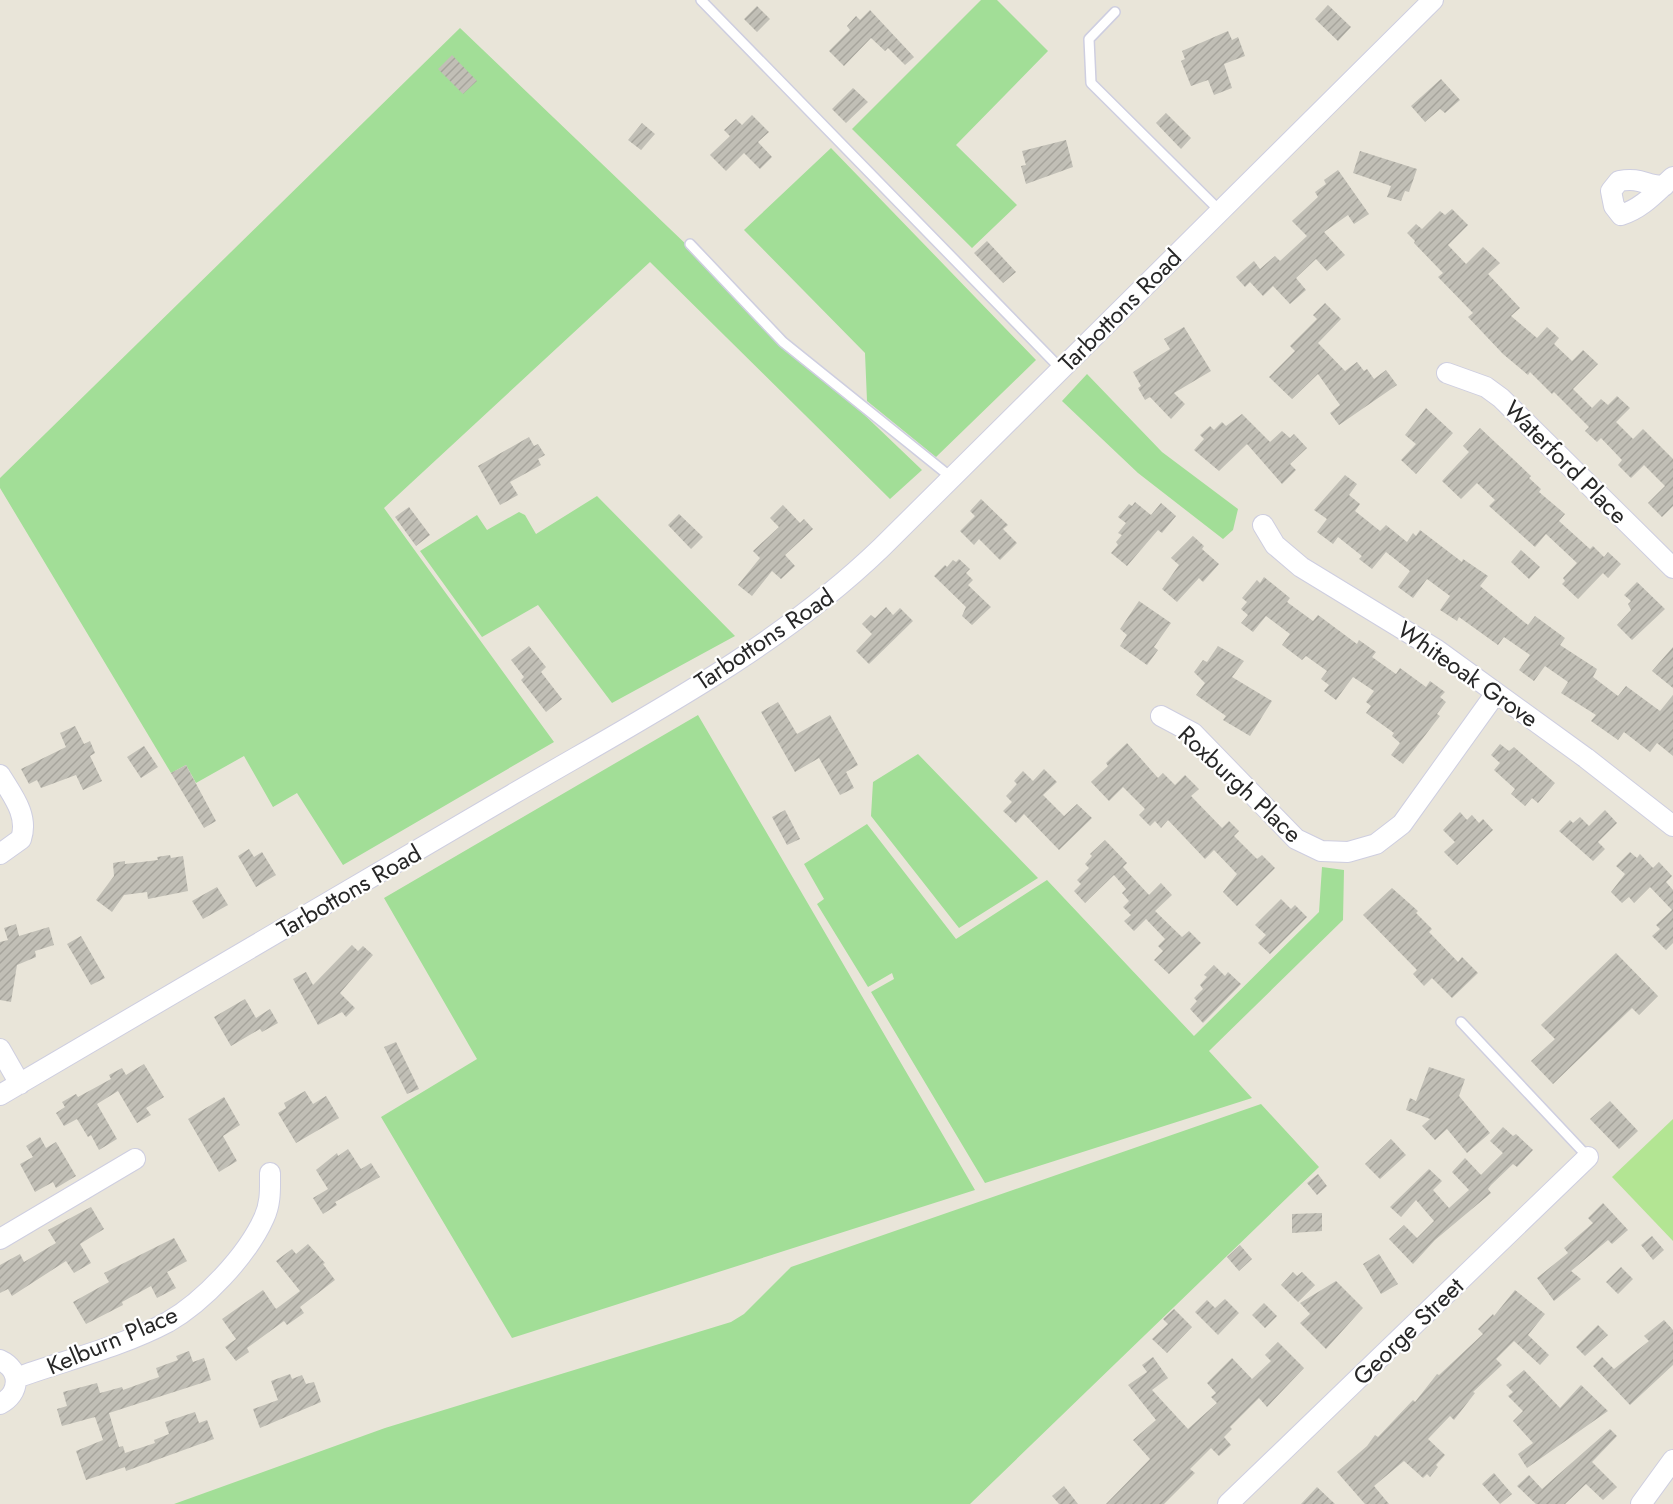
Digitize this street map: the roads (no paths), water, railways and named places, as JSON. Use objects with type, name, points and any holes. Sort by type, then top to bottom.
[{"type":"street","name":"Tarbottons Road","points":[[0,1095],[591,749],[776,636],[852,576],[1433,0]]},
{"type":"street","points":[[1636,178],[1656,186],[1668,181],[1638,210],[1621,215],[1614,206],[1611,192],[1619,181],[1636,178]]},
{"type":"street","name":"Waterford Place","points":[[1447,373],[1486,387],[1501,398],[1673,568]]},
{"type":"street","name":"Whiteoak Grove","points":[[1263,525],[1275,545],[1301,567],[1437,650],[1671,819]]},
{"type":"street","name":"Roxburgh Place","points":[[1161,716],[1193,733],[1296,839],[1321,851],[1348,852],[1376,844],[1402,824],[1496,693]]},
{"type":"street","points":[[0,776],[20,808],[24,824],[21,839],[0,854]]},
{"type":"street","points":[[0,1049],[20,1084]]},
{"type":"street","name":"George Street","points":[[1228,1504],[1588,1157]]},
{"type":"street","points":[[0,1239],[135,1159]]},
{"type":"street","name":"Kelburn Place","points":[[16,1378],[128,1339],[168,1322],[196,1302],[247,1247],[264,1218],[271,1197],[270,1173]]},
{"type":"street","points":[[0,1360],[13,1370],[16,1378],[16,1389],[10,1398],[0,1404]]},
{"type":"street","points":[[1641,1504],[1673,1460]]},
{"type":"lane","points":[[701,0],[1061,369]]},
{"type":"lane","points":[[1115,12],[1089,39],[1091,84],[1220,211]]},
{"type":"lane","points":[[690,244],[783,342],[951,478]]},
{"type":"lane","points":[[1461,1022],[1588,1157]]}]
